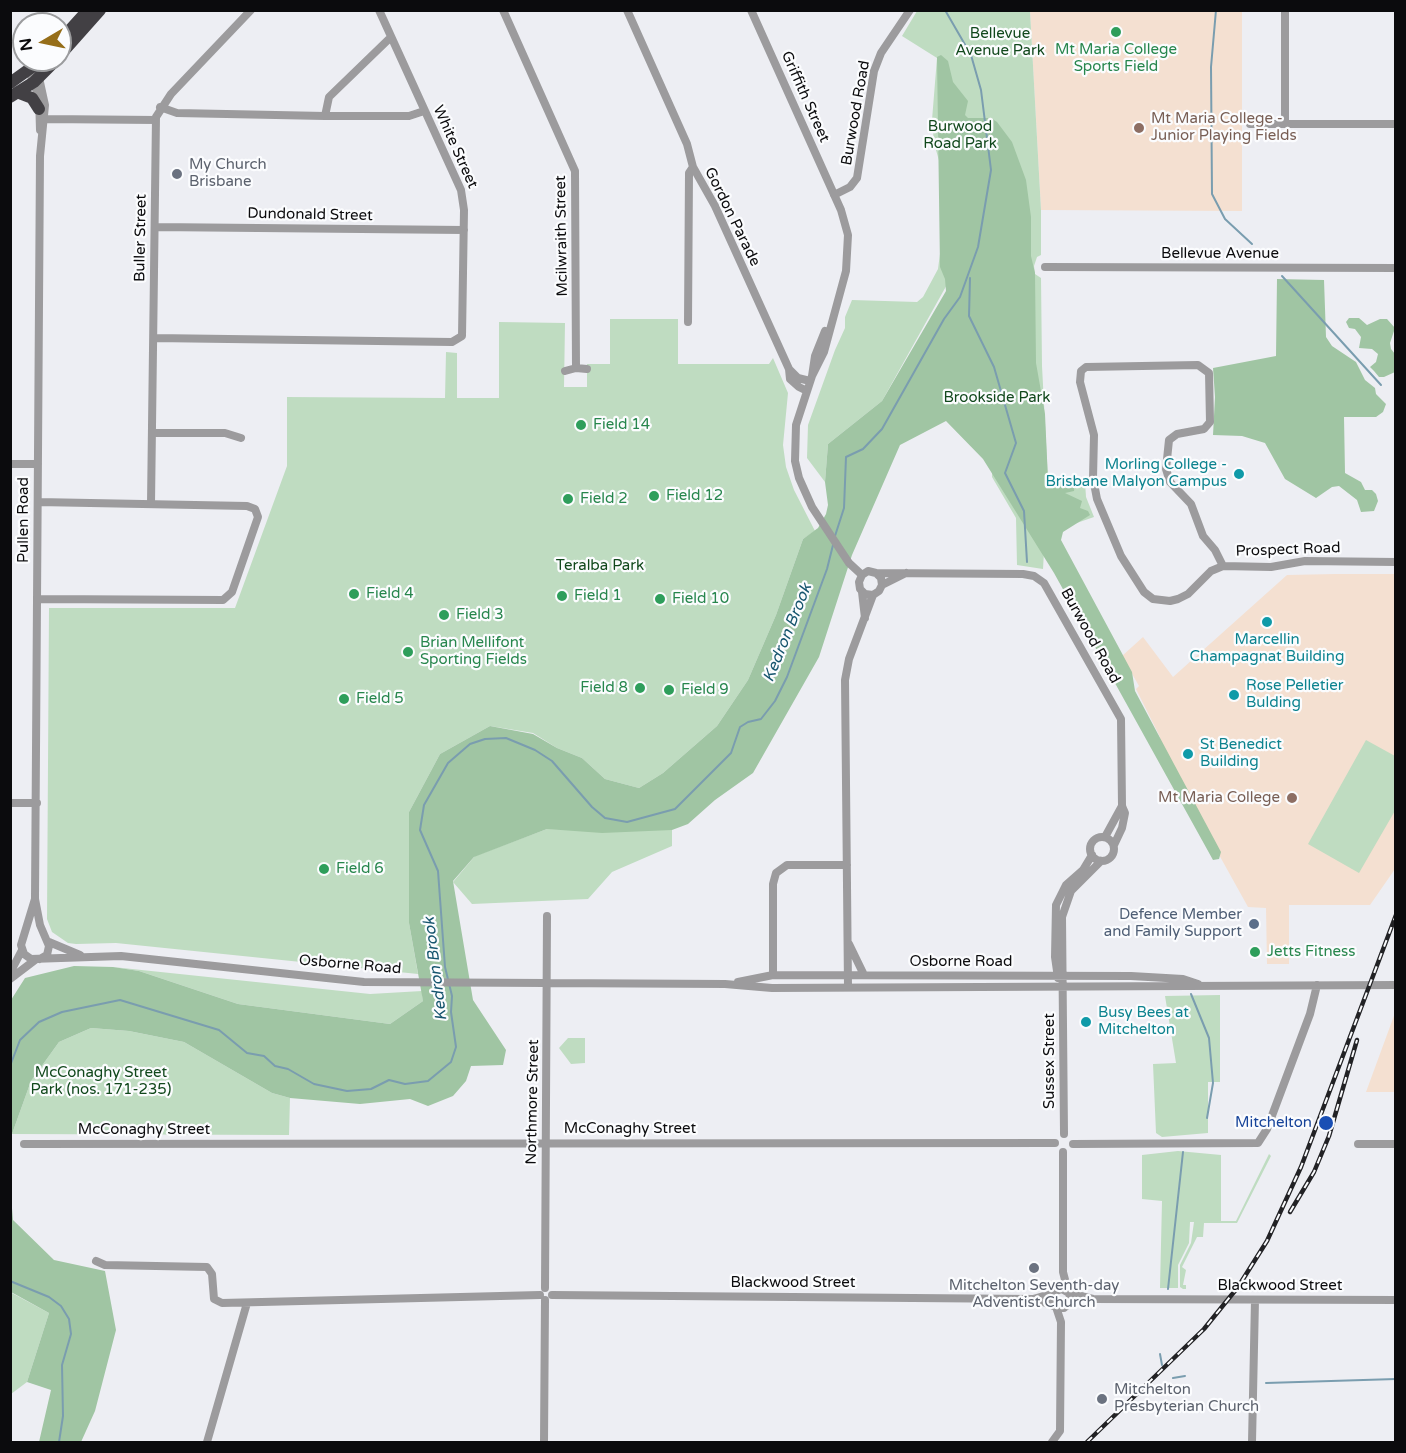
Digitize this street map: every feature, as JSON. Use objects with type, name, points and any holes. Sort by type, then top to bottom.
[{"type":"highway","points":[[72,28],[88,10]]},
{"type":"highway","points":[[72,42],[100,10]]},
{"type":"highway","points":[[10,83],[36,72]]},
{"type":"highway","points":[[15,95],[36,72]]},
{"type":"highway","points":[[15,95],[32,98],[42,114]]},
{"type":"street","name":"Buller Street","points":[[151,503],[156,120],[160,107],[251,10]]},
{"type":"street","name":"White Street","points":[[154,338],[452,342],[460,338],[463,329],[464,230],[461,190],[379,10]]},
{"type":"street","name":"Mcilwraith Street","points":[[503,10],[575,171],[576,368]]},
{"type":"street","name":"Gordon Parade","points":[[627,10],[687,144],[693,167],[715,206],[789,369],[792,383],[807,391]]},
{"type":"street","name":"Griffith Street","points":[[751,10],[834,195]]},
{"type":"street","name":"Burwood Road","points":[[834,195],[850,187],[857,178],[874,70],[881,53],[910,10]]},
{"type":"street","points":[[1285,10],[1285,124]]},
{"type":"street","points":[[325,116],[329,97],[391,37]]},
{"type":"street","name":"Pullen Road","points":[[25,937],[35,899],[37,803],[42,114],[36,72]]},
{"type":"street","points":[[160,107],[177,113],[325,116],[409,116],[424,111]]},
{"type":"street","points":[[42,114],[156,120]]},
{"type":"street","points":[[1250,124],[1395,124]]},
{"type":"street","points":[[688,322],[689,173],[693,167]]},
{"type":"street","points":[[834,195],[844,219],[849,247],[846,271],[817,350],[811,379],[796,425],[794,453],[799,478],[817,515],[849,563],[862,575]]},
{"type":"street","name":"Dundonald Street","points":[[155,227],[464,230]]},
{"type":"street","name":"Bellevue Avenue","points":[[1045,267],[1395,268]]},
{"type":"street","name":"Prospect Road","points":[[1223,566],[1215,550],[1203,536],[1191,504],[1170,482],[1166,469],[1169,440],[1177,434],[1204,429],[1210,422],[1209,373],[1198,365],[1091,365],[1082,371],[1080,382],[1094,435],[1093,478],[1097,499],[1114,542],[1144,592],[1161,601],[1178,599],[1188,594],[1211,571],[1223,566],[1271,567],[1305,561],[1395,562]]},
{"type":"street","points":[[565,371],[576,368],[587,369]]},
{"type":"street","points":[[789,369],[798,378],[811,379]]},
{"type":"street","points":[[152,433],[225,433],[241,438]]},
{"type":"street","points":[[10,464],[38,464]]},
{"type":"street","points":[[38,502],[247,506],[256,510],[256,525],[232,592],[223,600],[38,599]]},
{"type":"street","points":[[848,987],[845,680],[851,652],[865,618],[873,595],[882,585],[881,578],[876,573],[868,571],[862,575],[859,582],[865,618]]},
{"type":"street","name":"Burwood Road","points":[[876,573],[1029,574],[1044,583],[1121,719],[1124,822],[1114,845]]},
{"type":"street","points":[[882,585],[906,573]]},
{"type":"street","points":[[862,592],[873,595]]},
{"type":"street","points":[[10,802],[37,803]]},
{"type":"street","name":"Burwood Road","points":[[1105,837],[1122,806]]},
{"type":"street","points":[[1059,975],[1061,923],[1067,899],[1101,861],[1112,856],[1114,845],[1105,837],[1098,837],[1092,842],[1092,855],[1083,870],[1066,885],[1056,905],[1055,957],[1059,975],[1062,988]]},
{"type":"street","points":[[1092,855],[1101,861]]},
{"type":"street","points":[[773,975],[773,884],[776,873],[787,866],[847,865]]},
{"type":"street","name":"Pullen Road","points":[[35,899],[46,938]]},
{"type":"street","name":"Northmore Street","points":[[544,1443],[547,916]]},
{"type":"street","points":[[10,973],[22,950],[25,937],[32,933],[46,938],[47,955],[10,979]]},
{"type":"street","name":"Osborne Road","points":[[46,938],[82,956]]},
{"type":"street","points":[[848,943],[864,975]]},
{"type":"street","points":[[22,950],[27,957],[37,960]]},
{"type":"street","name":"Osborne Road","points":[[37,960],[82,956],[121,956],[349,981],[413,984],[724,984],[1062,988],[1183,988],[1198,984],[1395,985]]},
{"type":"street","name":"Osborne Road","points":[[724,984],[773,975],[1059,975],[1143,976],[1183,979],[1198,984]]},
{"type":"street","points":[[1073,1144],[1258,1143],[1267,1129],[1310,1014],[1317,985]]},
{"type":"street","name":"Sussex Street","points":[[1062,988],[1064,1134]]},
{"type":"street","points":[[1064,1134],[1071,1138],[1073,1144],[1070,1149],[1063,1152],[1057,1149],[1055,1143],[1057,1137],[1064,1134]]},
{"type":"street","name":"McConaghy Street","points":[[24,1144],[1055,1143]]},
{"type":"street","points":[[1358,1144],[1395,1144]]},
{"type":"street","points":[[1061,1322],[1071,1299],[1063,1272],[1063,1152]]},
{"type":"street","name":"Blackwood Street","points":[[96,1261],[105,1265],[207,1267],[212,1274],[214,1299],[222,1303],[545,1295],[1033,1299],[1055,1306],[1068,1306],[1093,1299]]},
{"type":"street","points":[[1052,1443],[1060,1431],[1061,1322],[1055,1306],[1055,1292],[1063,1272]]},
{"type":"street","name":"Blackwood Street","points":[[1033,1299],[1055,1292],[1068,1292],[1093,1299],[1395,1300]]},
{"type":"street","points":[[1252,1443],[1255,1300]]},
{"type":"street","points":[[207,1443],[247,1303]]},
{"type":"shaded area","name":"Mt Maria College - Junior Playing Fields","points":[[1030,11],[1242,11],[1242,211],[1041,210]]},
{"type":"shaded area","name":"Mt Maria College","points":[[1395,574],[1395,869],[1370,905],[1289,905],[1289,964],[1267,964],[1266,908],[1248,907],[1157,743],[1160,737],[1136,689],[1139,686],[1122,656],[1143,637],[1173,677],[1287,575]]},
{"type":"shaded area","points":[[1395,1013],[1395,1092],[1366,1092]]},
{"type":"green space","points":[[917,11],[1030,11],[1041,210],[1041,255],[1037,257],[1034,266],[1035,274],[1041,278],[1042,366],[1048,480],[1085,482],[1086,497],[1094,517],[1045,534],[1043,569],[1017,565],[1016,518],[992,477],[992,462],[949,281],[882,401],[828,444],[825,482],[807,458],[808,425],[845,328],[845,317],[852,300],[917,302],[923,297],[938,269],[948,192],[934,143],[932,120],[937,58],[902,36]]},
{"type":"green space","points":[[941,55],[948,61],[953,82],[968,101],[965,115],[968,118],[991,118],[997,122],[1012,142],[1026,180],[1031,217],[1031,256],[1035,273],[1036,363],[1045,414],[1048,480],[1075,483],[1074,491],[1065,493],[1082,501],[1080,508],[1088,511],[1090,515],[1063,532],[1061,540],[1132,672],[1135,691],[1221,852],[1219,859],[1213,860],[1054,573],[983,459],[946,421],[900,445],[852,555],[819,657],[753,773],[715,800],[688,824],[672,830],[602,833],[547,829],[474,857],[453,881],[473,1000],[506,1050],[503,1065],[471,1066],[466,1081],[453,1096],[428,1106],[410,1099],[360,1104],[290,1098],[272,1093],[184,1042],[129,1031],[91,1028],[59,1042],[31,1081],[12,1134],[11,1152],[11,1000],[25,978],[74,966],[113,967],[139,971],[238,1004],[390,1024],[423,1001],[409,923],[409,812],[440,754],[490,726],[533,734],[557,748],[582,758],[605,779],[639,788],[663,773],[717,726],[748,680],[776,615],[803,539],[818,528],[826,514],[828,505],[825,482],[828,444],[882,401],[946,291],[945,279],[940,267],[937,57]]},
{"type":"green space","points":[[1277,279],[1324,280],[1326,337],[1332,346],[1356,362],[1365,380],[1375,388],[1376,394],[1386,404],[1383,412],[1376,417],[1344,417],[1345,473],[1361,482],[1365,490],[1372,490],[1376,494],[1378,501],[1374,511],[1361,512],[1357,500],[1339,486],[1332,487],[1316,498],[1285,479],[1265,443],[1242,436],[1213,435],[1215,397],[1213,368],[1276,356]]},
{"type":"green space","points":[[1349,318],[1359,318],[1367,325],[1380,319],[1387,319],[1395,328],[1390,343],[1395,354],[1395,372],[1379,377],[1370,367],[1376,362],[1378,354],[1372,349],[1359,348],[1361,337],[1355,329],[1349,328],[1346,322]]},
{"type":"green space","name":"Teralba Park","points":[[610,319],[678,319],[678,364],[769,364],[773,358],[788,393],[783,445],[786,467],[794,490],[815,531],[803,539],[776,615],[748,680],[717,726],[663,773],[639,788],[605,779],[582,758],[557,748],[533,733],[490,726],[440,754],[409,812],[409,923],[418,974],[116,943],[76,944],[68,943],[52,932],[47,919],[49,608],[235,608],[287,466],[287,397],[445,398],[446,352],[457,353],[457,398],[499,398],[499,322],[565,323],[564,387],[587,387],[587,364],[610,364]]},
{"type":"green space","points":[[1366,740],[1395,756],[1396,809],[1359,873],[1308,844]]},
{"type":"green space","points":[[547,829],[672,830],[672,846],[612,872],[588,899],[472,904],[453,882],[475,856]]},
{"type":"green space","points":[[113,967],[370,994],[422,991],[423,1001],[390,1024],[238,1004],[139,971]]},
{"type":"green space","points":[[1220,995],[1220,1082],[1208,1082],[1208,1133],[1162,1137],[1156,1133],[1153,1064],[1176,1063],[1165,996]]},
{"type":"green space","name":"McConaghy Street Park (nos. 171-235)","points":[[91,1028],[129,1031],[184,1042],[272,1093],[290,1098],[289,1135],[12,1134],[31,1081],[59,1042]]},
{"type":"green space","points":[[568,1038],[585,1038],[585,1063],[571,1064],[559,1048]]},
{"type":"green space","points":[[1178,1151],[1221,1155],[1221,1221],[1236,1221],[1269,1154],[1271,1156],[1237,1223],[1204,1223],[1203,1237],[1197,1237],[1182,1267],[1186,1270],[1183,1285],[1186,1285],[1186,1289],[1180,1287],[1180,1265],[1191,1243],[1194,1222],[1190,1222],[1189,1243],[1178,1265],[1178,1288],[1160,1288],[1162,1201],[1142,1199],[1142,1155]]},
{"type":"green space","points":[[10,1184],[13,1220],[54,1260],[105,1271],[116,1330],[95,1411],[81,1442],[39,1442],[51,1390],[27,1382],[49,1313],[11,1292]]},
{"type":"green space","points":[[10,1292],[49,1313],[27,1382],[11,1394]]},
{"type":"waterway","name":"Kedron Brook","points":[[835,536],[844,508],[846,457],[863,449],[882,429],[944,319],[960,297],[978,247],[991,170],[981,90],[971,55],[945,10]]},
{"type":"waterway","points":[[1216,10],[1211,67],[1212,194],[1225,219],[1252,244]]},
{"type":"waterway","points":[[1282,276],[1381,385]]},
{"type":"waterway","points":[[970,278],[969,316],[994,367],[1016,443],[1005,473],[1024,511],[1027,562]]},
{"type":"waterway","name":"Kedron Brook","points":[[10,1066],[20,1040],[39,1022],[62,1012],[120,1000],[219,1030],[247,1053],[264,1056],[275,1066],[288,1069],[314,1084],[347,1091],[371,1089],[389,1080],[405,1084],[428,1081],[451,1062],[456,1047],[451,1012],[452,996],[445,967],[438,871],[420,830],[424,805],[448,763],[470,744],[485,739],[506,738],[535,750],[552,761],[592,807],[605,818],[627,822],[675,809],[731,753],[740,727],[748,722],[761,719],[775,701],[787,677],[827,569],[833,545]]},
{"type":"waterway","points":[[1191,994],[1209,1038],[1213,1083],[1207,1118]]},
{"type":"waterway","points":[[1168,1289],[1183,1152]]},
{"type":"waterway","name":"Kedron Brook","points":[[10,1281],[49,1297],[61,1306],[69,1319],[71,1334],[62,1365],[63,1416],[59,1442]]},
{"type":"waterway","points":[[1160,1354],[1162,1365]]},
{"type":"waterway","points":[[1173,1378],[1185,1376]]},
{"type":"waterway","points":[[1266,1383],[1396,1379]]},
{"type":"railway","points":[[1087,1442],[1204,1329],[1238,1287],[1267,1241],[1301,1167],[1396,915]]},
{"type":"railway","points":[[1290,1212],[1314,1172],[1329,1136],[1357,1040]]},
{"type":"place","name":"Mt Maria College Sports Field","points":[[1116,32]]},
{"type":"place","name":"Mt Maria College - Junior Playing Fields","points":[[1139,128]]},
{"type":"place","name":"My Church Brisbane","points":[[177,174]]},
{"type":"place","name":"Field 14","points":[[581,425]]},
{"type":"place","name":"Morling College - Brisbane Malyon Campus","points":[[1239,474]]},
{"type":"place","name":"Field 12","points":[[654,496]]},
{"type":"place","name":"Field 2","points":[[568,499]]},
{"type":"place","name":"Field 4","points":[[354,594]]},
{"type":"place","name":"Field 1","points":[[562,596]]},
{"type":"place","name":"Field 10","points":[[660,599]]},
{"type":"place","name":"Field 3","points":[[444,615]]},
{"type":"place","name":"Marcellin Champagnat Building","points":[[1267,622]]},
{"type":"place","name":"Brian Mellifont Sporting Fields","points":[[408,652]]},
{"type":"place","name":"Field 8","points":[[640,688]]},
{"type":"place","name":"Field 9","points":[[669,690]]},
{"type":"place","name":"Rose Pelletier Bulding","points":[[1234,695]]},
{"type":"place","name":"Field 5","points":[[344,699]]},
{"type":"place","name":"St Benedict Building","points":[[1188,754]]},
{"type":"place","name":"Mt Maria College","points":[[1292,798]]},
{"type":"place","name":"Field 6","points":[[324,869]]},
{"type":"place","name":"Defence Member and Family Support","points":[[1254,924]]},
{"type":"place","name":"Jetts Fitness","points":[[1255,952]]},
{"type":"place","name":"Busy Bees at Mitchelton","points":[[1086,1022]]},
{"type":"place","name":"Mitchelton","points":[[1326,1123]]},
{"type":"place","name":"Mitchelton Seventh-day Adventist Church","points":[[1034,1268]]},
{"type":"place","name":"Mitchelton Presbyterian Church","points":[[1102,1399]]},
{"type":"park label","name":"Bellevue Avenue Park","points":[[1000,42]]},
{"type":"park label","name":"Burwood Road Park","points":[[960,136]]},
{"type":"park label","name":"Brookside Park","points":[[997,398]]}]
